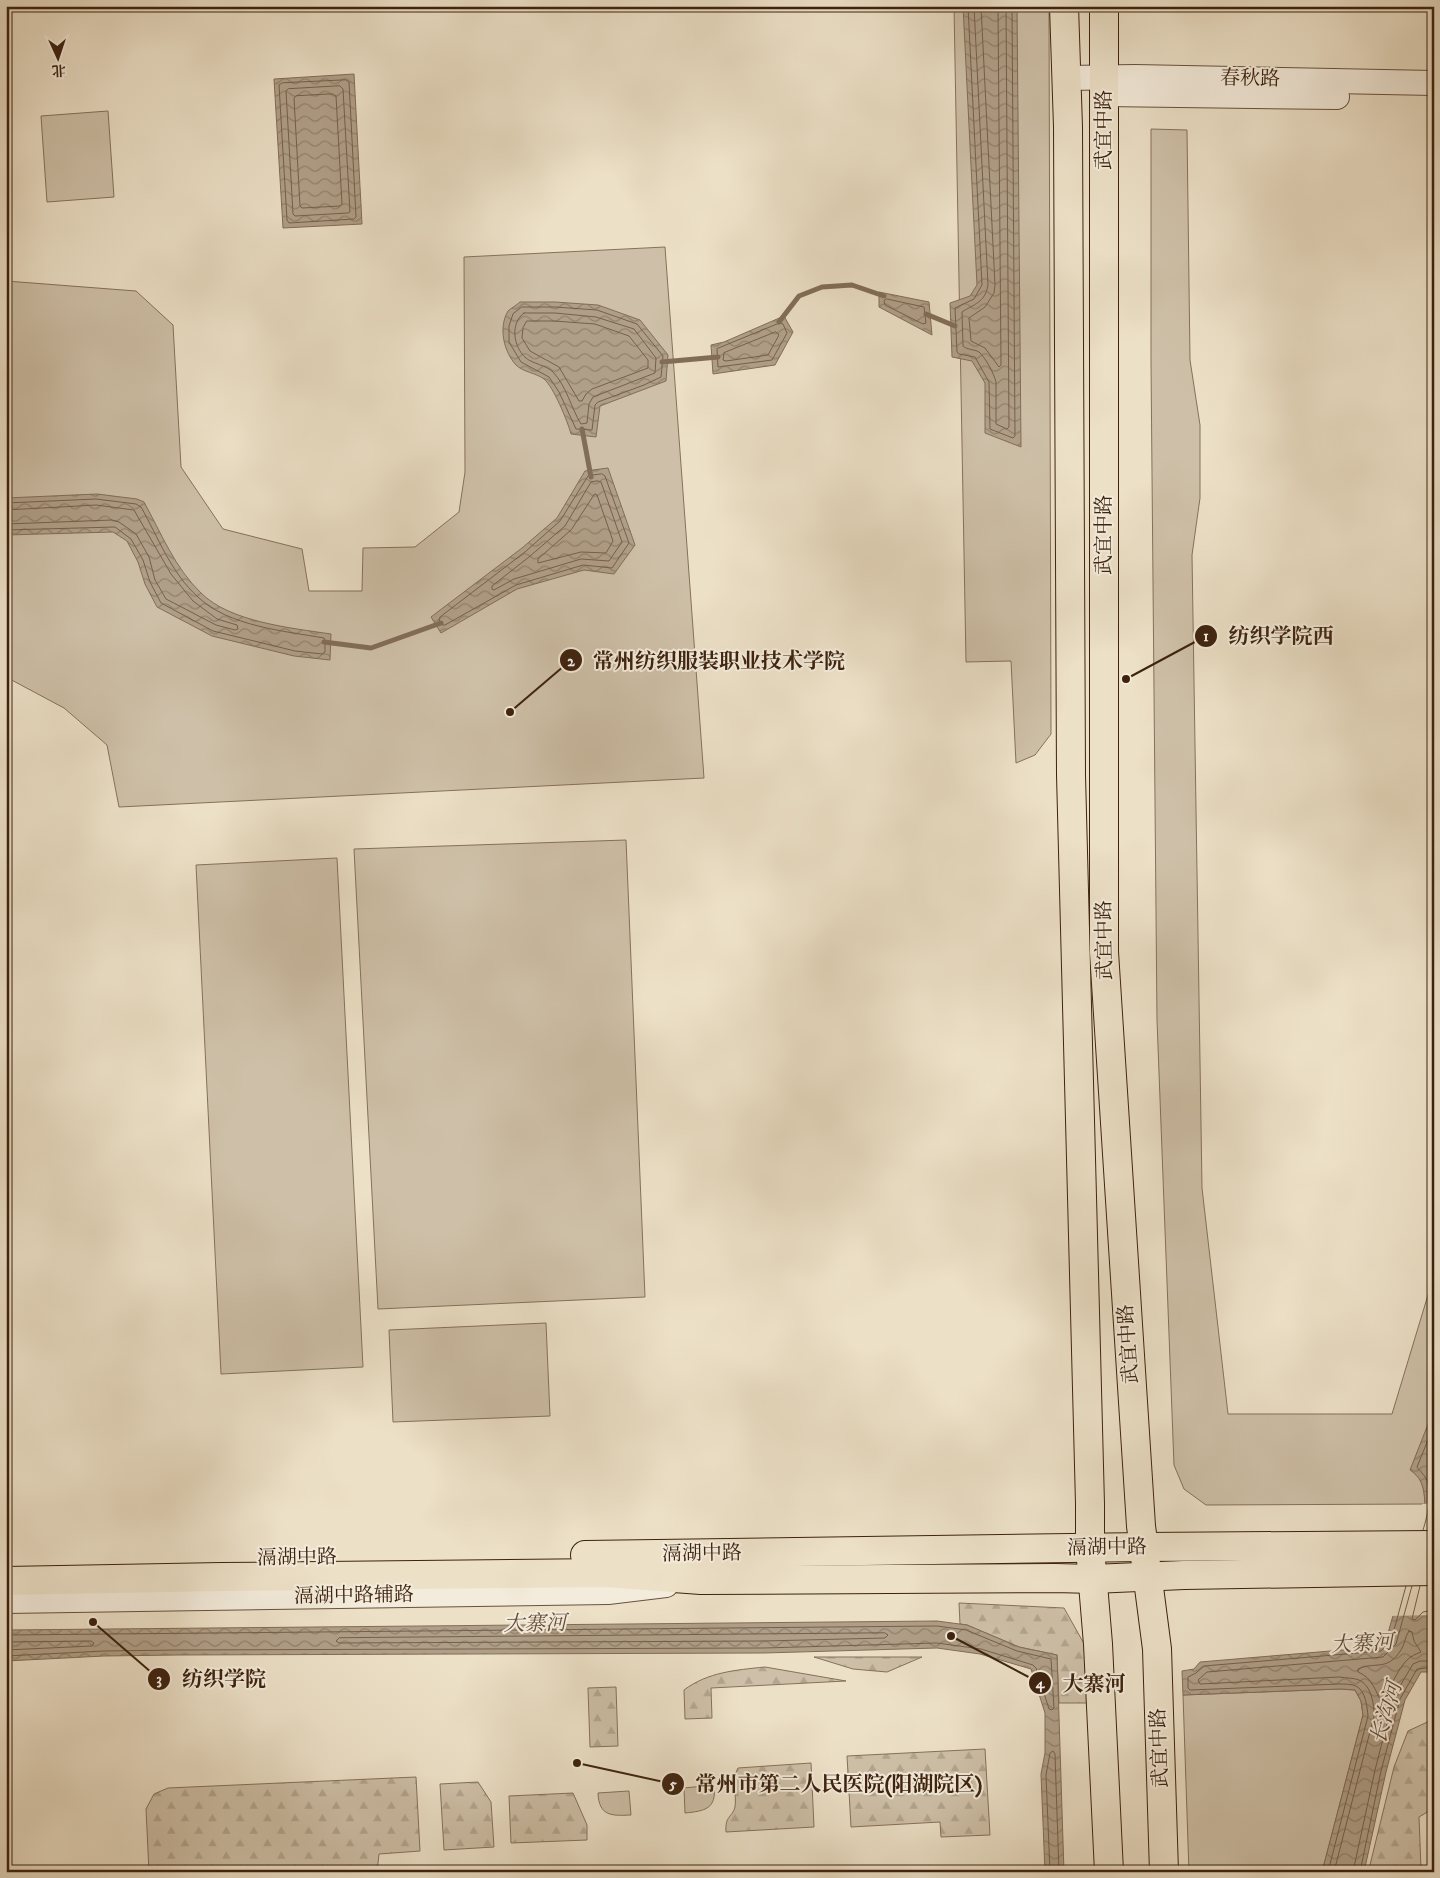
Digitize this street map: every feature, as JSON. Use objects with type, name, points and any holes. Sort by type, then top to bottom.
[{"type":"main road","name":"武宜中路","points":[[1064,6],[1068,138],[1071,775],[1090,1548],[1093,1579]]},
{"type":"main road","name":"武宜中路","points":[[1104,6],[1104,952],[1143,1547],[1157,1649],[1164,1872]]},
{"type":"main road","name":"滆湖中路","points":[[6,1562],[1434,1545]]},
{"type":"main road","name":"滆湖中路","points":[[6,1581],[597,1573],[701,1580],[1093,1579],[1184,1575],[1434,1571]]},
{"type":"main road","points":[[1093,1579],[1099,1651],[1109,1872]]},
{"type":"street","name":"春秋路","points":[[1104,86],[1144,77],[1434,83]]},
{"type":"street","name":"春秋路","points":[[1065,78],[1104,86],[1434,98]]},
{"type":"street","name":"滆湖中路辅路","points":[[6,1601],[608,1592],[701,1580]]},
{"type":"green space","points":[[954,6],[1049,6],[1051,734],[1035,755],[1016,763],[1011,661],[966,662]]},
{"type":"green space","points":[[108,111],[114,197],[47,202],[41,116]]},
{"type":"green space","points":[[1151,129],[1187,130],[1190,360],[1200,425],[1200,498],[1192,555],[1202,1188],[1228,1414],[1392,1414],[1434,1275],[1434,1409],[1419,1476],[1424,1490],[1425,1504],[1206,1505],[1184,1489],[1174,1465],[1157,1020],[1151,362]]},
{"type":"green space","points":[[665,247],[704,778],[119,807],[107,745],[64,708],[6,677],[6,281],[136,291],[173,325],[181,467],[223,529],[302,549],[309,591],[362,591],[363,548],[415,547],[459,512],[465,472],[464,257]]},
{"type":"green space","points":[[626,840],[645,1297],[378,1309],[354,849]]},
{"type":"green space","points":[[337,858],[363,1367],[221,1374],[196,865]]},
{"type":"green space","points":[[546,1323],[550,1416],[393,1422],[389,1330]]},
{"type":"green space","points":[[959,1603],[1064,1608],[1087,1649],[1089,1703],[1059,1703],[1057,1655],[1019,1647],[967,1625],[960,1624]]},
{"type":"green space","points":[[814,1657],[922,1657],[887,1672],[853,1669]]},
{"type":"green space","points":[[765,1667],[846,1681],[711,1688],[712,1718],[685,1719],[684,1690],[693,1684],[723,1673]]},
{"type":"green space","points":[[616,1687],[618,1746],[590,1747],[588,1688]]},
{"type":"green space","points":[[1355,1690],[1361,1701],[1363,1715],[1322,1872],[1189,1872],[1183,1695]]},
{"type":"green space","points":[[1434,1719],[1434,1808],[1419,1817],[1421,1869],[1369,1869],[1394,1767],[1408,1731]]},
{"type":"green space","points":[[985,1749],[990,1835],[941,1837],[940,1822],[851,1827],[847,1756]]},
{"type":"green space","points":[[811,1763],[814,1827],[726,1832],[728,1820],[735,1807],[735,1777],[738,1768]]},
{"type":"green space","points":[[416,1777],[420,1851],[379,1854],[377,1872],[149,1872],[146,1809],[154,1794],[168,1788]]},
{"type":"green space","points":[[478,1782],[491,1802],[494,1847],[444,1850],[440,1784]]},
{"type":"green space","points":[[714,1785],[714,1799],[708,1807],[704,1810],[685,1813],[684,1788]]},
{"type":"green space","points":[[629,1791],[631,1815],[612,1815],[607,1813],[601,1806],[598,1793]]},
{"type":"green space","points":[[573,1793],[587,1825],[587,1840],[511,1843],[509,1796]]},
{"type":"water","points":[[963,6],[1017,6],[1021,447],[985,433],[985,383],[972,361],[952,357],[950,303],[970,296],[977,285]]},
{"type":"water","points":[[354,74],[362,224],[283,228],[274,79]]},
{"type":"water","points":[[879,292],[929,302],[932,335],[879,307]]},
{"type":"water","points":[[520,302],[598,305],[640,320],[668,355],[666,381],[600,406],[596,437],[571,434],[560,405],[548,383],[541,377],[516,365],[508,353],[504,340],[503,325],[508,311]]},
{"type":"water","points":[[784,316],[793,332],[775,365],[713,374],[711,345],[724,342]]},
{"type":"water","points":[[608,468],[635,545],[614,574],[584,570],[517,589],[441,633],[431,617],[522,548],[557,518],[585,471]]},
{"type":"water","points":[[97,494],[137,499],[144,502],[169,550],[184,573],[201,593],[213,603],[228,611],[262,622],[331,634],[330,660],[294,656],[212,636],[157,607],[127,541],[113,532],[6,535],[6,498]]},
{"type":"water","name":"长沟河","points":[[1434,1409],[1434,1619],[1431,1632],[1434,1637],[1434,1672],[1421,1672],[1405,1700],[1386,1772],[1364,1872],[1322,1872],[1363,1715],[1361,1701],[1355,1690],[1183,1695],[1182,1671],[1194,1669],[1200,1662],[1378,1647],[1386,1640],[1425,1504],[1422,1485],[1418,1477],[1410,1470]]},
{"type":"water","points":[[937,1621],[967,1625],[1019,1647],[1057,1655],[1064,1872],[1045,1872],[1041,1774],[1045,1753],[1045,1713],[1031,1669],[980,1654],[937,1648],[764,1653],[104,1656],[6,1661],[6,1630]]},
{"type":"pier","points":[[1434,1503],[1434,1615],[1389,1616],[1421,1513],[1422,1504]]},
{"type":"waterway","points":[[779,322],[799,296],[822,287],[852,285],[884,296]]},
{"type":"waterway","points":[[926,314],[955,326]]},
{"type":"waterway","points":[[662,362],[718,357]]},
{"type":"waterway","points":[[582,429],[591,477]]},
{"type":"waterway","points":[[324,642],[371,648],[441,623]]},
{"type":"place","name":"纺织学院西","points":[[1126,679]]},
{"type":"place","name":"常州纺织服装职业技术学院","points":[[510,712]]},
{"type":"place","name":"纺织学院","points":[[93,1622]]},
{"type":"place","name":"大寨河","points":[[951,1636]]},
{"type":"place","name":"常州市第二人民医院(阳湖院区)","points":[[577,1763]]}]
